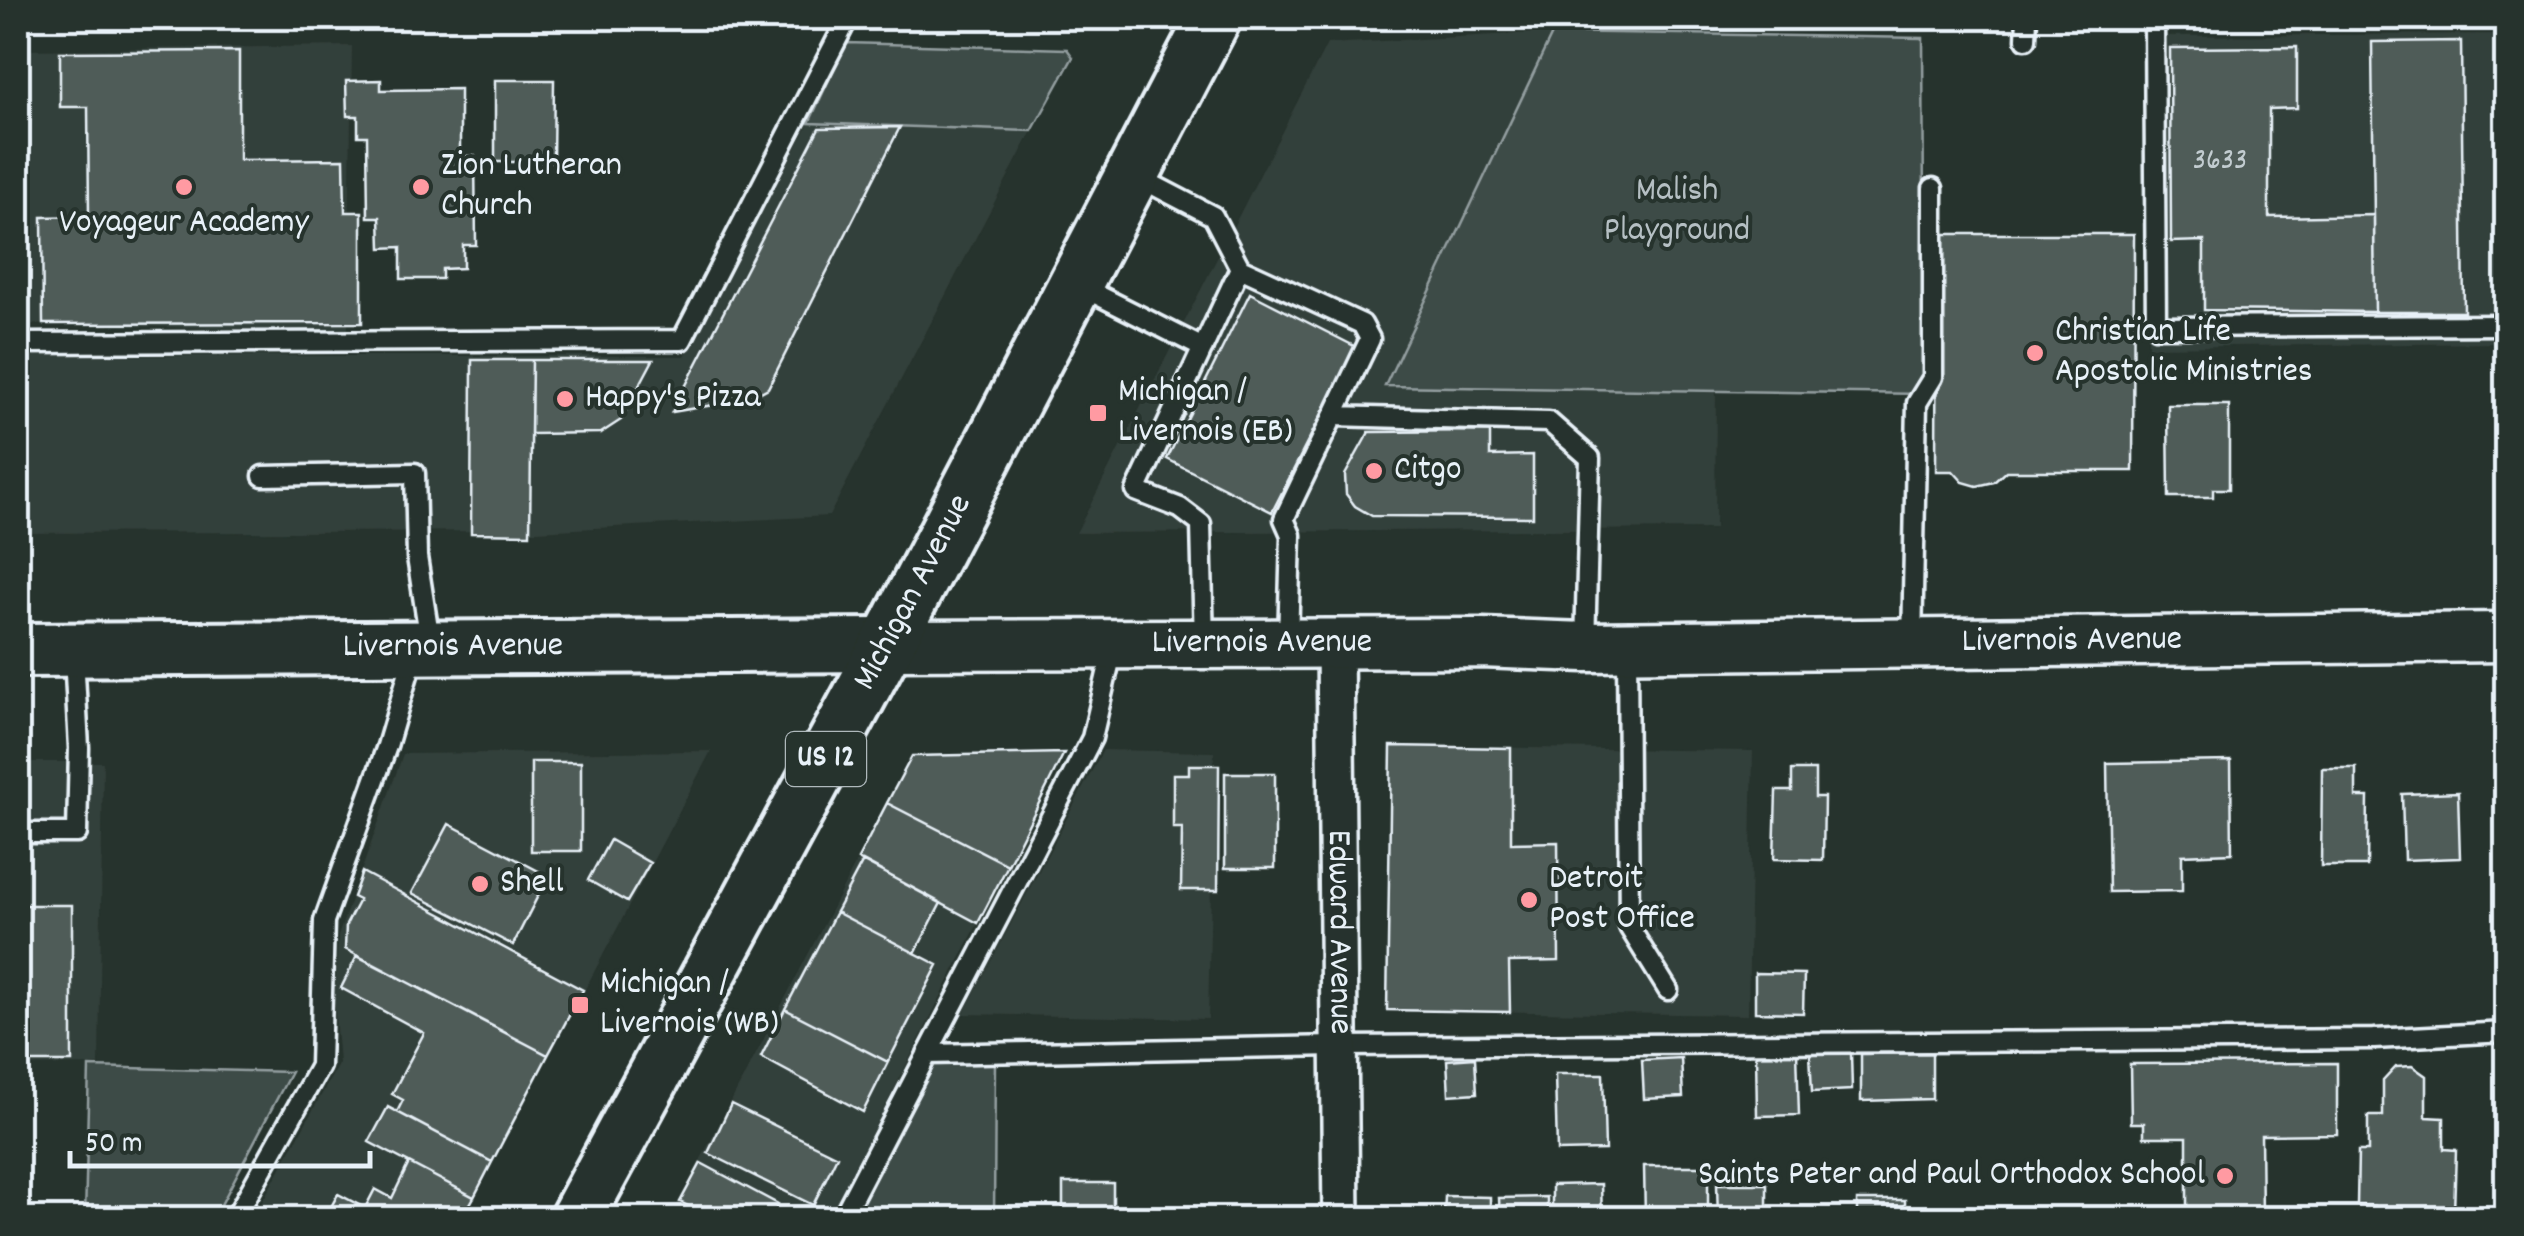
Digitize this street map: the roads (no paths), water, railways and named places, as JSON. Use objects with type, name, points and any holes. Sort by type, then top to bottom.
[{"type":"main road","name":"Michigan Avenue","points":[[577,1218],[887,645],[1214,18]]},
{"type":"main road","name":"Livernois Avenue","points":[[18,650],[1482,643],[1606,646],[2506,637]]},
{"type":"street","name":"Edward Avenue","points":[[1335,644],[1336,1046],[1341,1218]]},
{"type":"lane","points":[[18,343],[682,340],[848,18]]},
{"type":"lane","points":[[2026,39],[2027,18]]},
{"type":"lane","points":[[2154,18],[2156,327],[2506,325]]},
{"type":"lane","points":[[1133,174],[1213,216],[1240,268],[1362,324],[1370,340],[1284,519],[1291,535],[1288,644]]},
{"type":"lane","points":[[1912,642],[1917,403],[1933,377],[1934,188]]},
{"type":"lane","points":[[1204,644],[1200,524],[1180,508],[1136,491],[1240,268]]},
{"type":"lane","points":[[1076,284],[1203,348]]},
{"type":"lane","points":[[1334,416],[1549,422],[1590,458],[1629,927],[1668,990]]},
{"type":"lane","points":[[236,1218],[320,1066],[324,921],[424,646],[416,556],[415,473],[263,476]]},
{"type":"lane","points":[[842,1218],[1092,738],[1114,644]]},
{"type":"lane","points":[[18,832],[77,833],[80,748],[74,650]]},
{"type":"lane","points":[[927,1054],[1336,1046],[2355,1039],[2506,1032]]},
{"type":"place","name":"Voyageur Academy","points":[[184,187]]},
{"type":"place","name":"Zion Lutheran Church","points":[[421,187]]},
{"type":"place","name":"Christian Life Apostolic Ministries","points":[[2035,353]]},
{"type":"place","name":"Happy's Pizza","points":[[565,399]]},
{"type":"place","name":"Michigan / Livernois (EB)","points":[[1098,413]]},
{"type":"place","name":"Citgo","points":[[1374,471]]},
{"type":"place","name":"Shell","points":[[480,884]]},
{"type":"place","name":"Detroit Post Office","points":[[1529,900]]},
{"type":"place","name":"Michigan / Livernois (WB)","points":[[580,1005]]},
{"type":"place","name":"Saints Peter and Paul Orthodox School","points":[[2225,1176]]},
{"type":"park label","name":"Malish Playground","points":[[1677,212]]}]
